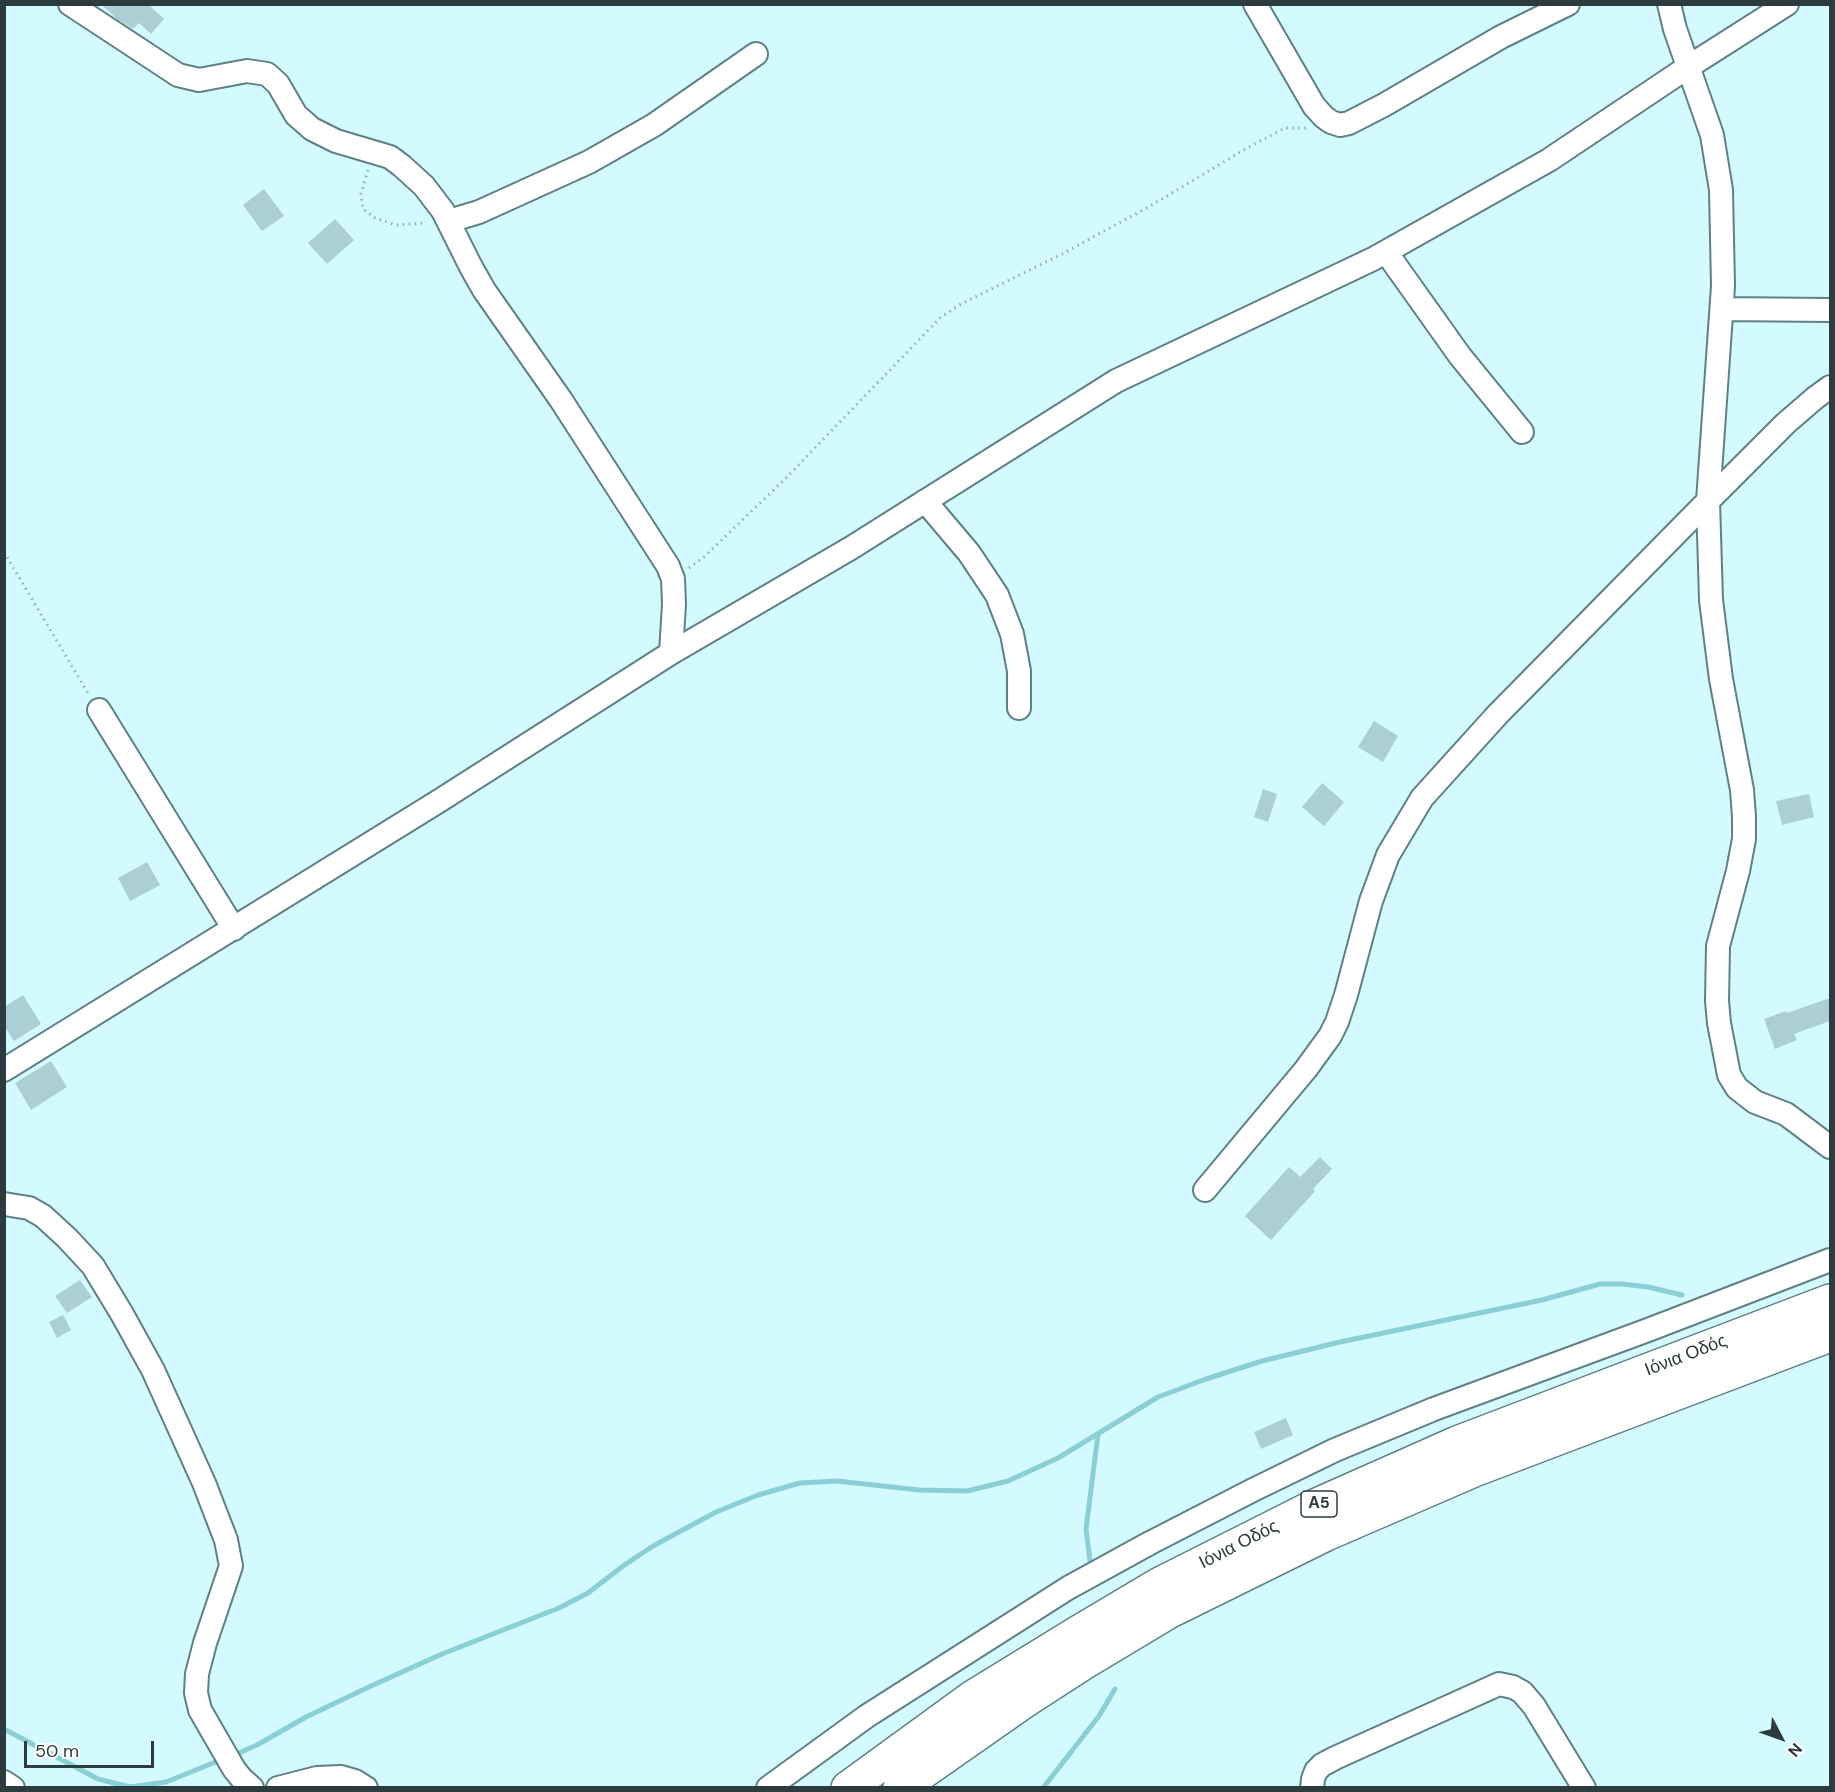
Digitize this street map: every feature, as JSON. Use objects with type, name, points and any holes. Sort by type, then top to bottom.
[{"type":"highway","name":"Ιόνια Οδός","points":[[848,1788],[973,1697],[1079,1632],[1161,1584],[1317,1505],[1457,1443],[1830,1301]]},
{"type":"highway","name":"Ιόνια Οδός","points":[[900,1788],[1023,1702],[1168,1612],[1326,1534],[1474,1470],[1830,1335]]},
{"type":"street","points":[[70,4],[178,75],[199,80],[247,71],[267,74],[278,84],[296,115],[312,129],[336,141],[374,151],[396,160],[434,197],[484,290],[561,400],[664,558],[673,579],[675,618],[671,653]]},
{"type":"street","points":[[1255,4],[1314,105],[1330,122],[1340,125],[1349,123],[1384,105],[1501,37],[1568,4]]},
{"type":"street","points":[[1669,4],[1675,29],[1712,135],[1721,190],[1723,286],[1708,501],[1711,600],[1721,679],[1742,790],[1744,839],[1718,946],[1716,1001],[1729,1075],[1737,1088],[1755,1102],[1786,1114],[1830,1147]]},
{"type":"street","points":[[4,1071],[449,795],[671,653],[851,548],[1116,381],[1386,252],[1549,160],[1787,4]]},
{"type":"street","points":[[448,221],[478,212],[589,162],[654,125],[756,54]]},
{"type":"street","points":[[1386,252],[1460,356],[1522,432]]},
{"type":"street","points":[[1722,309],[1830,310]]},
{"type":"street","points":[[1205,1190],[1306,1069],[1330,1036],[1337,1022],[1371,901],[1388,855],[1422,798],[1498,714],[1708,501],[1786,423],[1830,387]]},
{"type":"street","points":[[925,501],[969,553],[997,595],[1012,634],[1019,671],[1018,708]]},
{"type":"street","points":[[99,710],[234,929]]},
{"type":"street","points":[[4,1204],[29,1208],[43,1216],[93,1266],[153,1371],[208,1492],[226,1540],[231,1566],[205,1643],[197,1674],[196,1693],[200,1710],[239,1781]]},
{"type":"street","points":[[768,1788],[867,1716],[1068,1588],[1253,1490],[1335,1450],[1434,1409],[1830,1260]]},
{"type":"street","points":[[1312,1788],[1316,1771],[1322,1765],[1499,1684],[1514,1687],[1522,1692],[1534,1706],[1584,1788]]},
{"type":"street","points":[[278,1788],[317,1778],[341,1777],[356,1781],[366,1788]]},
{"type":"street","points":[[4,1782],[13,1788]]},
{"type":"path","points":[[673,579],[704,557],[786,478],[940,318],[1152,205],[1285,128],[1318,128],[1330,122]]},
{"type":"path","points":[[374,151],[361,194],[363,209],[375,218],[396,225],[448,221]]},
{"type":"path","points":[[4,552],[99,710]]},
{"type":"building","points":[[101,4],[148,4],[164,19],[151,34],[139,23],[133,29],[117,19]]},
{"type":"building","points":[[264,189],[284,216],[262,231],[243,205]]},
{"type":"building","points":[[335,219],[354,240],[327,264],[308,243]]},
{"type":"building","points":[[1374,721],[1398,736],[1383,762],[1358,747]]},
{"type":"building","points":[[1322,783],[1344,802],[1324,826],[1302,807]]},
{"type":"building","points":[[1263,789],[1277,794],[1268,822],[1254,817]]},
{"type":"building","points":[[1809,794],[1814,817],[1782,825],[1776,801]]},
{"type":"building","points":[[147,862],[160,885],[130,901],[118,878]]},
{"type":"building","points":[[23,995],[41,1024],[14,1041],[4,1026],[4,1007]]},
{"type":"building","points":[[1830,998],[1830,1021],[1794,1034],[1797,1040],[1775,1049],[1764,1019]]},
{"type":"building","points":[[51,1061],[67,1087],[31,1110],[15,1083]]},
{"type":"building","points":[[1320,1157],[1332,1169],[1271,1240],[1245,1216],[1289,1167],[1300,1177]]},
{"type":"building","points":[[80,1280],[92,1297],[67,1313],[55,1296]]},
{"type":"building","points":[[63,1315],[71,1330],[57,1338],[49,1322]]},
{"type":"building","points":[[1286,1418],[1293,1435],[1261,1449],[1254,1432]]},
{"type":"waterway","points":[[232,1756],[371,1686],[442,1654],[559,1608],[588,1593],[653,1546],[716,1512],[758,1495],[800,1483],[837,1481],[919,1490],[967,1491],[1008,1481],[1058,1458],[1158,1397],[1262,1361],[1340,1342],[1542,1300],[1600,1284],[1648,1287],[1682,1295]]},
{"type":"waterway","points":[[1090,1561],[1086,1529],[1098,1434]]},
{"type":"waterway","points":[[1043,1788],[1099,1716],[1115,1689]]},
{"type":"waterway","points":[[4,1729],[98,1779],[130,1787],[166,1782],[223,1759]]}]
